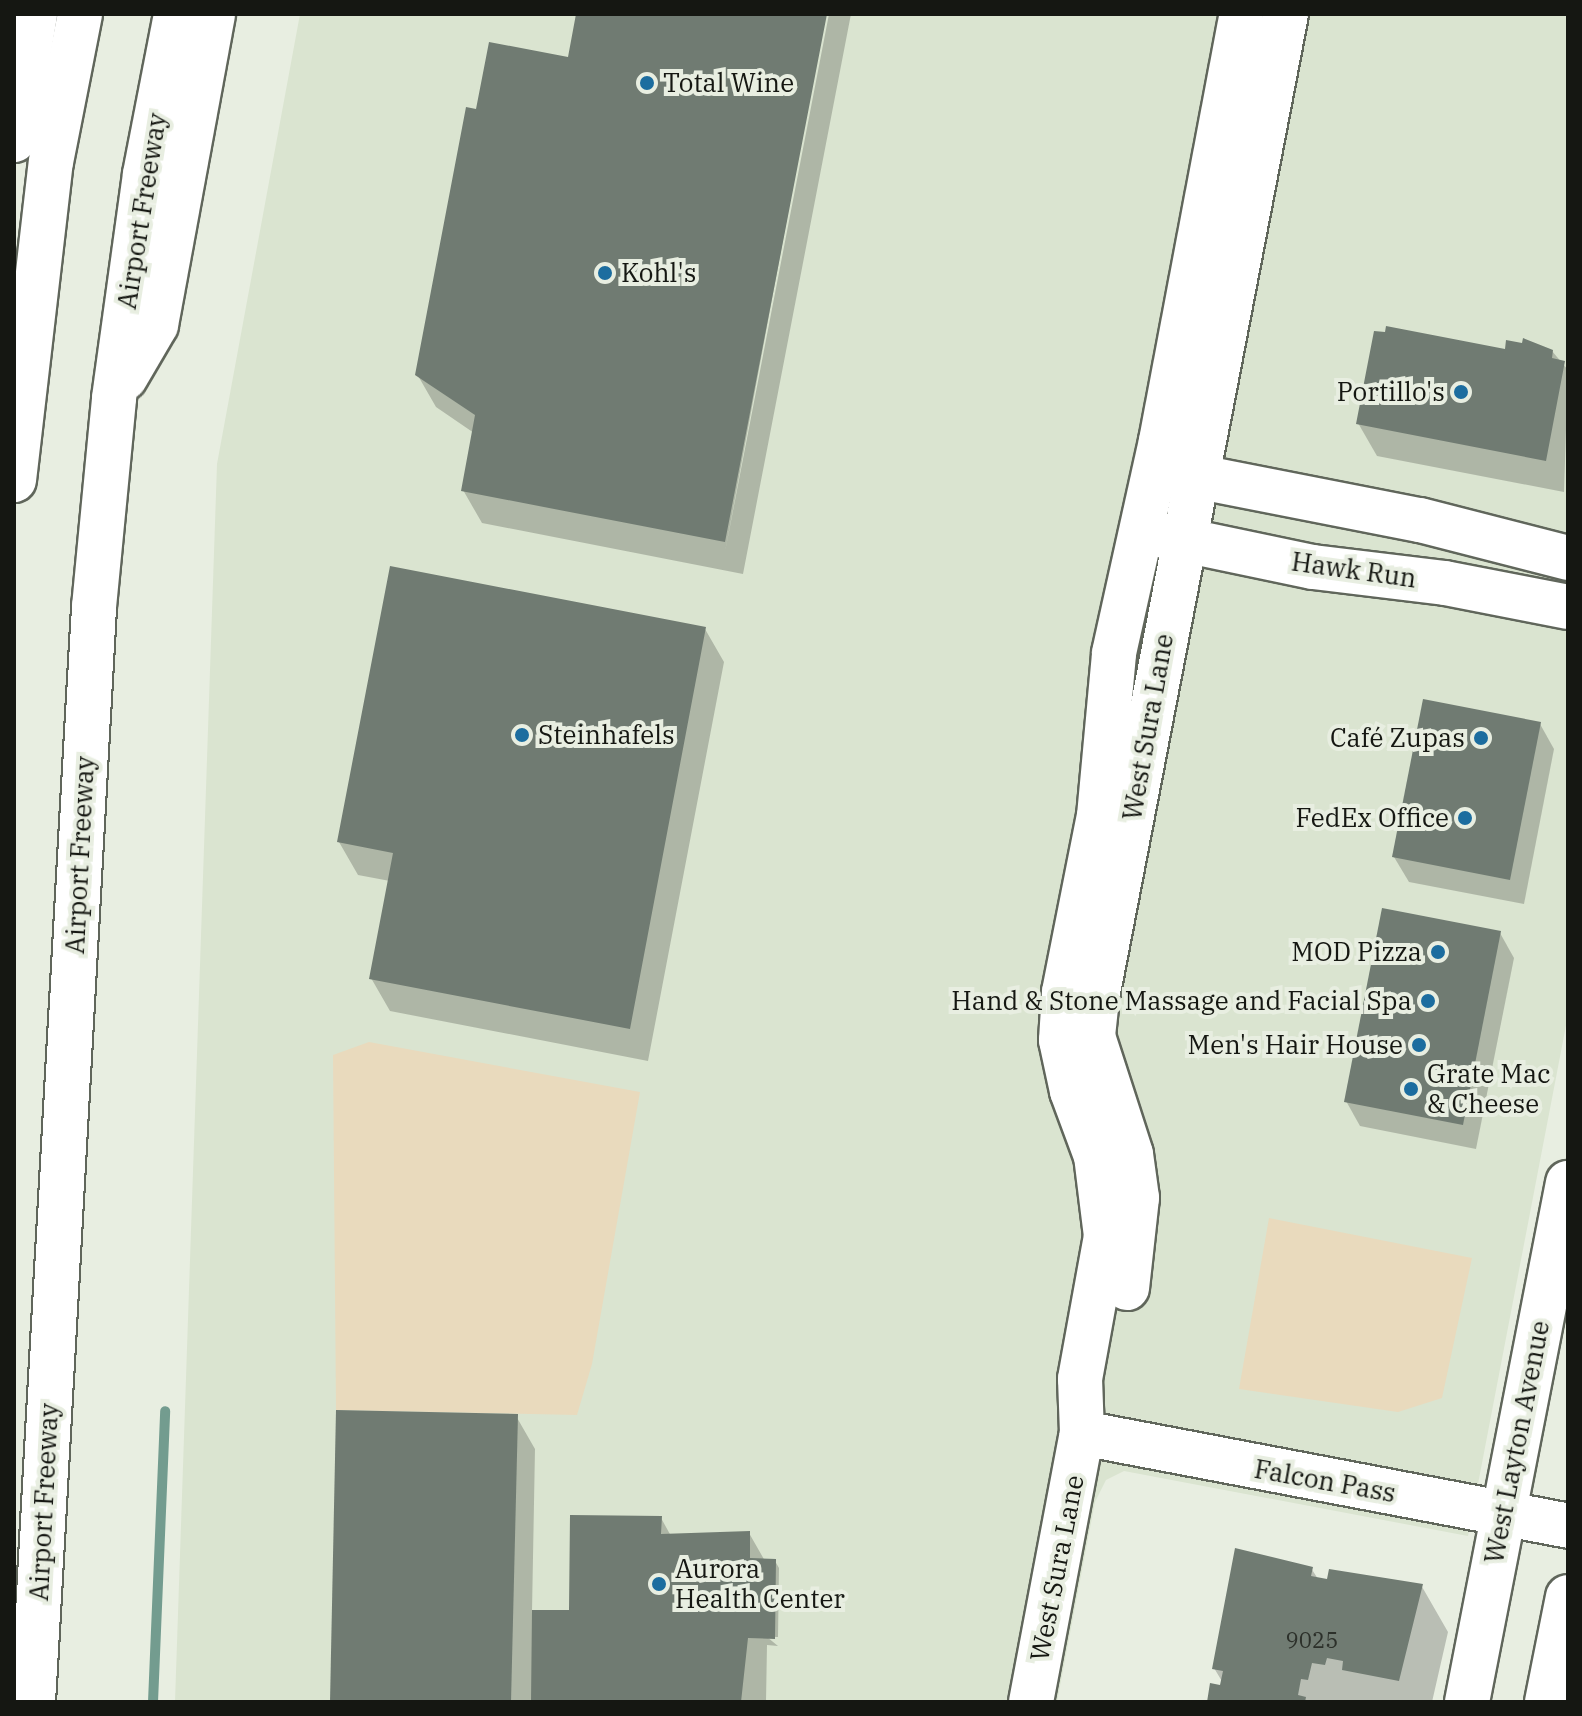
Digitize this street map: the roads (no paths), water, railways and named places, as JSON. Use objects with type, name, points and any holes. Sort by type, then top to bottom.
[{"type":"main road","points":[[14,140],[35,14]]},
{"type":"main road","points":[[14,480],[51,162],[80,14]]},
{"type":"main road","name":"Airport Freeway","points":[[33,1702],[93,623],[114,398],[145,174],[176,14]]},
{"type":"main road","points":[[114,398],[156,325],[213,14]]},
{"type":"main road","name":"West Sura Lane","points":[[1031,1702],[1082,1433],[1109,1385],[1136,1240],[1131,1154],[1093,1036],[1162,536],[1242,14]]},
{"type":"main road","name":"West Sura Lane","points":[[1174,472],[1286,14]]},
{"type":"main road","points":[[1174,472],[1420,520],[1568,558]]},
{"type":"main road","name":"Hawk Run","points":[[1162,536],[1313,567],[1445,583],[1568,607]]},
{"type":"main road","name":"West Layton Avenue","points":[[1467,1702],[1568,1183]]},
{"type":"main road","name":"Falcon Pass","points":[[1082,1433],[1568,1526]]},
{"type":"main road","points":[[1547,1702],[1568,1597]]},
{"type":"waterway","points":[[153,1702],[165,1411]]},
{"type":"place","name":"Total Wine","points":[[647,83]]},
{"type":"place","name":"Kohl's","points":[[605,273]]},
{"type":"place","name":"Portillo's","points":[[1461,392]]},
{"type":"place","name":"Steinhafels","points":[[522,735]]},
{"type":"place","name":"Café Zupas","points":[[1481,738]]},
{"type":"place","name":"FedEx Office","points":[[1465,818]]},
{"type":"place","name":"MOD Pizza","points":[[1438,952]]},
{"type":"place","name":"Hand & Stone Massage and Facial Spa","points":[[1428,1001]]},
{"type":"place","name":"Men's Hair House","points":[[1419,1045]]},
{"type":"place","name":"Grate Mac & Cheese","points":[[1411,1089]]},
{"type":"place","name":"Aurora Health Center","points":[[659,1584]]}]
